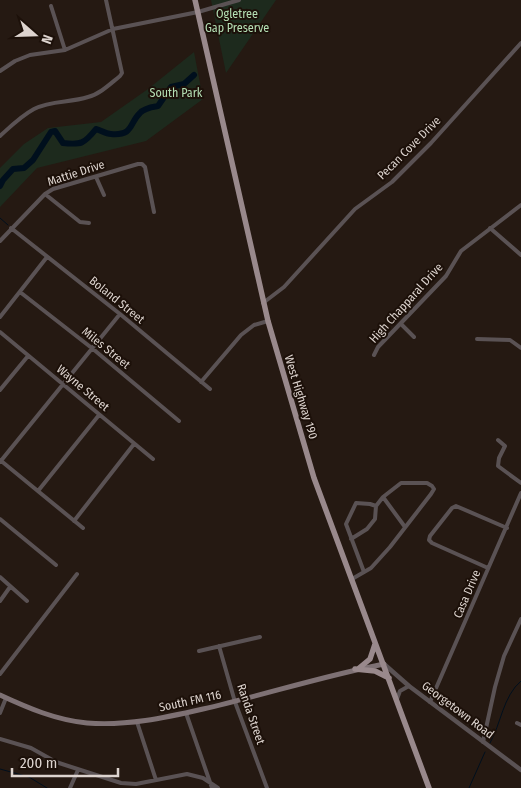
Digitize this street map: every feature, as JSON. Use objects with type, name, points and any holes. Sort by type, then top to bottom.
[{"type":"main road","name":"West Highway 190","points":[[195,0],[263,304],[314,478],[429,788]]},
{"type":"main road","points":[[356,669],[370,658],[375,642]]},
{"type":"main road","name":"South FM 116","points":[[0,696],[38,712],[64,719],[86,722],[137,722],[235,702],[356,669],[384,664]]},
{"type":"main road","points":[[356,669],[375,671],[389,678]]},
{"type":"street","points":[[0,136],[34,109],[47,104],[87,98],[120,76],[122,73],[106,0]]},
{"type":"street","points":[[0,71],[15,61],[30,55],[65,50],[113,29],[198,12],[239,0]]},
{"type":"street","points":[[51,6],[65,50]]},
{"type":"street","name":"Pecan Cove Drive","points":[[263,304],[284,287],[355,208],[392,182],[456,116],[521,43]]},
{"type":"street","name":"Mattie Drive","points":[[0,241],[45,194],[53,189],[138,164],[145,167],[154,212]]},
{"type":"street","points":[[96,177],[104,195]]},
{"type":"street","points":[[45,194],[80,222],[88,223]]},
{"type":"street","name":"High Chapparal Drive","points":[[374,356],[378,347],[446,276],[462,251],[521,205]]},
{"type":"street","name":"Boland Street","points":[[11,228],[120,314],[210,389]]},
{"type":"street","points":[[490,228],[521,255]]},
{"type":"street","points":[[0,317],[47,257]]},
{"type":"street","name":"Miles Street","points":[[20,292],[93,349],[179,421]]},
{"type":"street","points":[[83,528],[0,461],[120,314]]},
{"type":"street","points":[[201,382],[241,335],[254,325],[268,321]]},
{"type":"street","points":[[401,324],[414,337]]},
{"type":"street","name":"Wayne Street","points":[[0,332],[153,459]]},
{"type":"street","points":[[477,339],[510,340],[521,348]]},
{"type":"street","points":[[0,390],[28,356]]},
{"type":"street","points":[[38,491],[99,415]]},
{"type":"street","points":[[498,440],[505,446],[499,458],[498,466],[521,483]]},
{"type":"street","points":[[74,521],[134,444]]},
{"type":"street","points":[[351,539],[367,529],[375,520],[376,506],[383,497],[401,483],[427,483],[434,489],[390,547],[370,568],[352,579]]},
{"type":"street","name":"Casa Drive","points":[[430,702],[521,493]]},
{"type":"street","points":[[383,497],[406,527]]},
{"type":"street","points":[[364,572],[346,524],[356,503],[362,502],[376,506]]},
{"type":"street","points":[[488,568],[430,542],[430,536],[452,508],[456,506],[506,528]]},
{"type":"street","points":[[0,519],[56,565]]},
{"type":"street","points":[[0,674],[77,574]]},
{"type":"street","points":[[0,578],[27,601]]},
{"type":"street","points":[[0,601],[10,587]]},
{"type":"street","points":[[483,742],[504,656],[521,619]]},
{"type":"street","points":[[199,651],[260,637]]},
{"type":"street","name":"Randa Street","points":[[219,646],[235,702],[267,788]]},
{"type":"street","name":"Georgetown Road","points":[[384,664],[430,702],[521,770]]},
{"type":"street","points":[[396,699],[403,688],[410,686]]},
{"type":"street","points":[[0,713],[6,698]]},
{"type":"street","points":[[186,713],[212,786]]},
{"type":"street","points":[[137,722],[156,780]]},
{"type":"street","points":[[0,739],[24,746],[56,762],[120,783],[136,784],[187,774],[203,778],[212,786],[218,788]]},
{"type":"street","points":[[70,788],[78,770]]},
{"type":"green space","name":"Ogletree Gap Preserve","points":[[211,0],[276,0],[226,73]]},
{"type":"green space","name":"South Park","points":[[194,52],[203,99],[146,141],[37,168],[0,207],[0,168],[24,144],[48,128],[101,122],[148,89]]},
{"type":"waterway","points":[[0,186],[13,169],[24,168],[33,160],[51,132],[55,131],[63,143],[74,144],[85,141],[96,129],[109,134],[124,133],[142,111],[158,106],[171,87],[184,84],[194,75]]},
{"type":"waterway","points":[[0,218],[8,225]]},
{"type":"waterway","points":[[490,743],[506,702],[521,681]]},
{"type":"waterway","points":[[469,788],[485,752]]},
{"type":"waterway","points":[[0,769],[29,777],[47,788]]}]
